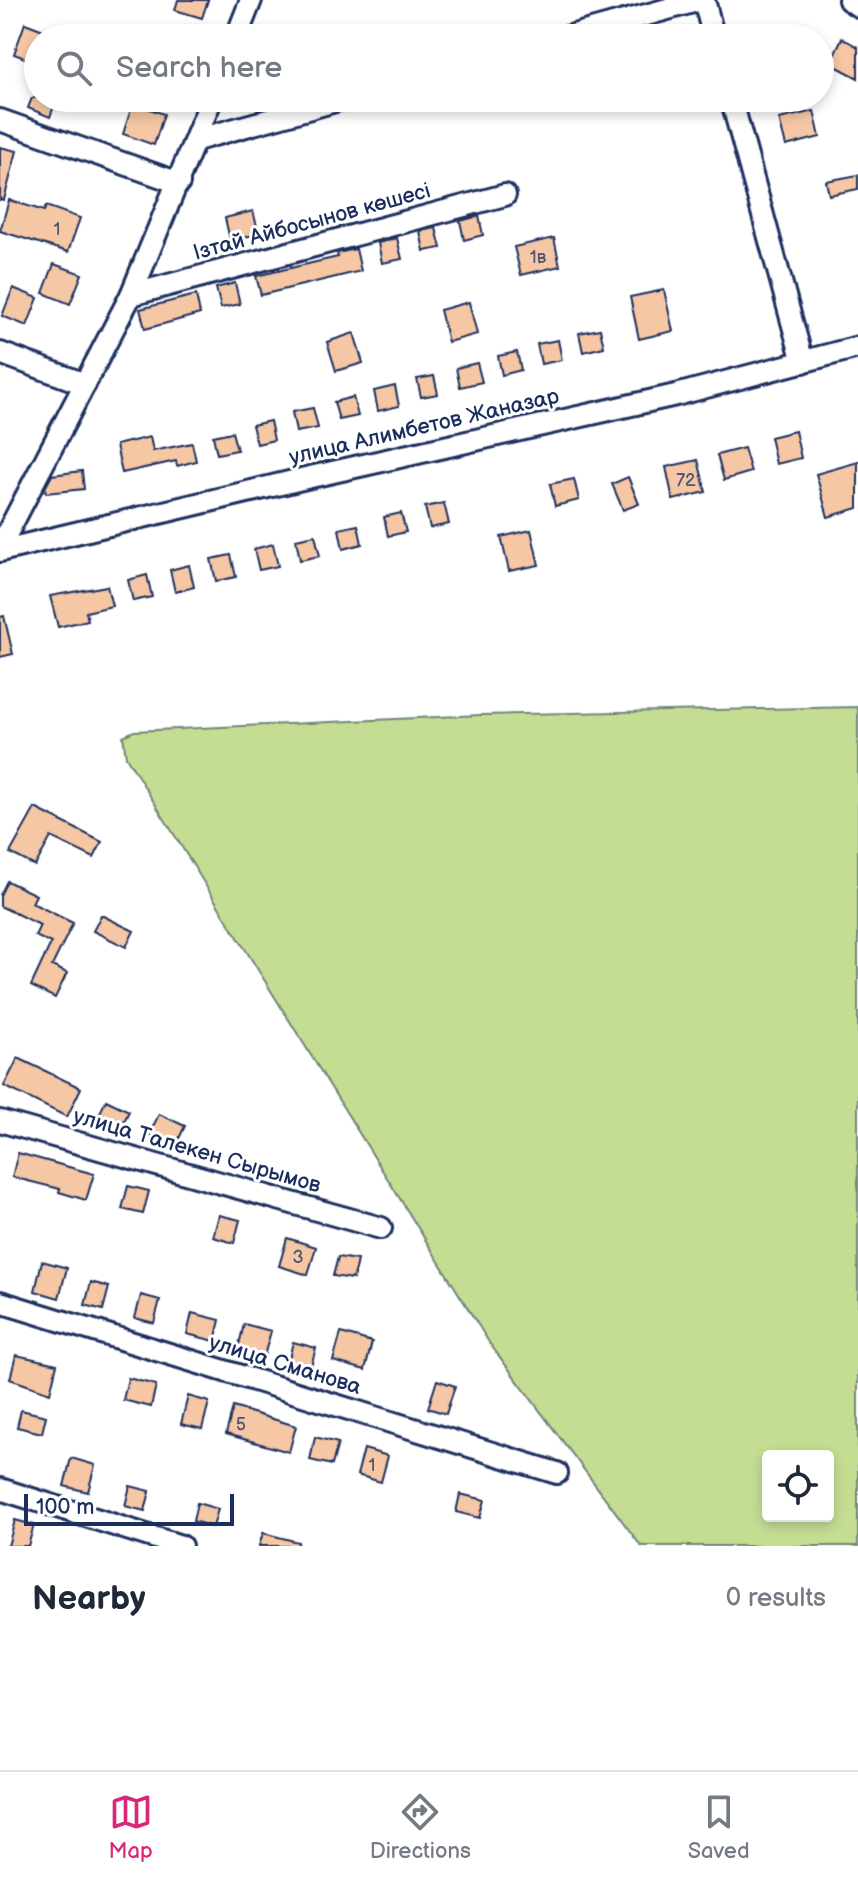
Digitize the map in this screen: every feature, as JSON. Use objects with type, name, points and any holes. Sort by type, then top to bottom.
[{"type":"street","points":[[242,24],[251,0]]},
{"type":"street","points":[[614,24],[702,0],[710,24]]},
{"type":"street","points":[[849,0],[858,6]]},
{"type":"street","points":[[0,549],[131,295],[207,112]]},
{"type":"street","points":[[196,140],[296,112]]},
{"type":"street","points":[[735,112],[803,362]]},
{"type":"street","points":[[0,120],[179,183]]},
{"type":"street","name":"Ізтай Айбосынов көшесі","points":[[131,295],[505,195]]},
{"type":"street","name":"улица Алимбетов Жаназар","points":[[0,549],[676,395],[858,347]]},
{"type":"street","points":[[0,353],[85,384]]},
{"type":"street","name":"улица Талекен Сырымов","points":[[0,1121],[381,1228]]},
{"type":"street","name":"улица Сманова","points":[[0,1302],[557,1473]]},
{"type":"street","points":[[0,1489],[181,1546]]},
{"type":"green space","points":[[858,707],[858,1546],[641,1546],[490,1344],[126,757],[123,736],[134,731],[481,715]]},
{"type":"building","points":[[178,0],[208,0],[202,18],[175,10]]},
{"type":"building","points":[[24,26],[24,58],[14,54]]},
{"type":"building","points":[[842,38],[858,47],[858,78],[834,65],[834,55]]},
{"type":"building","points":[[130,112],[164,114],[154,145],[123,134]]},
{"type":"building","points":[[814,112],[820,137],[786,146],[779,119]]},
{"type":"building","points":[[0,147],[17,151],[4,200],[0,200]]},
{"type":"building","points":[[858,175],[858,189],[829,195],[826,181]]},
{"type":"building","points":[[9,200],[44,211],[46,206],[80,218],[68,252],[0,231]]},
{"type":"building","points":[[253,211],[259,234],[230,240],[225,218]]},
{"type":"building","points":[[479,216],[483,235],[464,240],[460,221]]},
{"type":"building","points":[[436,228],[441,248],[424,251],[420,231]]},
{"type":"building","points":[[397,238],[402,259],[382,263],[378,243]]},
{"type":"building","points":[[554,238],[560,266],[521,275],[514,247]]},
{"type":"building","points":[[356,249],[361,271],[261,295],[256,276],[338,257],[337,253]]},
{"type":"building","points":[[54,264],[82,274],[70,304],[43,293]]},
{"type":"building","points":[[235,283],[240,304],[221,308],[216,288]]},
{"type":"building","points":[[13,288],[38,298],[27,326],[2,316]]},
{"type":"building","points":[[664,290],[673,331],[639,339],[630,297]]},
{"type":"building","points":[[196,295],[200,314],[145,329],[140,309]]},
{"type":"building","points":[[469,302],[477,334],[448,342],[440,310]]},
{"type":"building","points":[[600,329],[604,347],[583,352],[579,333]]},
{"type":"building","points":[[354,333],[363,363],[336,371],[327,342]]},
{"type":"building","points":[[558,340],[562,360],[541,364],[537,344]]},
{"type":"building","points":[[517,352],[521,370],[502,375],[498,356]]},
{"type":"building","points":[[477,363],[482,382],[460,387],[456,368]]},
{"type":"building","points":[[434,376],[438,394],[421,397],[417,379]]},
{"type":"building","points":[[395,386],[399,406],[378,411],[374,391]]},
{"type":"building","points":[[353,397],[358,416],[339,420],[334,402]]},
{"type":"building","points":[[313,408],[318,428],[296,432],[292,412]]},
{"type":"building","points":[[270,421],[274,440],[257,444],[252,425]]},
{"type":"building","points":[[795,431],[801,458],[776,464],[770,437]]},
{"type":"building","points":[[232,432],[237,450],[217,454],[213,436]]},
{"type":"building","points":[[150,437],[153,451],[192,443],[196,461],[177,466],[176,461],[122,473],[116,445]]},
{"type":"building","points":[[744,448],[751,472],[724,480],[717,455]]},
{"type":"building","points":[[698,460],[706,492],[673,500],[666,467]]},
{"type":"building","points":[[858,462],[858,508],[828,517],[816,474]]},
{"type":"building","points":[[82,471],[84,489],[46,493],[45,488],[52,475]]},
{"type":"building","points":[[628,477],[639,504],[623,510],[612,484]]},
{"type":"building","points":[[574,479],[579,500],[555,506],[550,484]]},
{"type":"building","points":[[444,503],[449,524],[430,528],[425,507]]},
{"type":"building","points":[[401,513],[406,532],[388,536],[384,517]]},
{"type":"building","points":[[358,525],[362,544],[343,549],[339,529]]},
{"type":"building","points":[[531,530],[539,565],[509,571],[501,537]]},
{"type":"building","points":[[315,535],[320,556],[300,560],[296,539]]},
{"type":"building","points":[[273,544],[278,566],[259,570],[254,549]]},
{"type":"building","points":[[231,555],[236,577],[216,581],[211,559]]},
{"type":"building","points":[[189,565],[194,587],[175,592],[170,570]]},
{"type":"building","points":[[147,575],[152,597],[133,601],[128,580]]},
{"type":"building","points":[[107,586],[112,606],[86,612],[88,620],[58,627],[50,596]]},
{"type":"building","points":[[4,616],[13,654],[0,657],[0,617]]},
{"type":"building","points":[[35,808],[102,842],[94,858],[51,837],[35,866],[10,853]]},
{"type":"building","points":[[7,881],[36,895],[32,903],[73,923],[52,966],[67,973],[55,998],[31,986],[51,943],[35,936],[40,925],[0,906],[0,895]]},
{"type":"building","points":[[101,915],[134,931],[126,947],[93,931]]},
{"type":"building","points":[[18,1058],[81,1088],[67,1117],[4,1086]]},
{"type":"building","points":[[106,1100],[129,1111],[120,1130],[97,1119]]},
{"type":"building","points":[[159,1114],[185,1126],[175,1147],[149,1135]]},
{"type":"building","points":[[18,1153],[94,1174],[86,1200],[59,1192],[60,1189],[12,1177]]},
{"type":"building","points":[[128,1186],[149,1191],[143,1214],[122,1209]]},
{"type":"building","points":[[219,1215],[240,1220],[234,1243],[213,1237]]},
{"type":"building","points":[[287,1238],[316,1247],[308,1275],[279,1266]]},
{"type":"building","points":[[338,1257],[357,1260],[353,1279],[333,1276]]},
{"type":"building","points":[[42,1261],[67,1268],[59,1298],[35,1291]]},
{"type":"building","points":[[91,1282],[109,1287],[103,1310],[85,1305]]},
{"type":"building","points":[[141,1295],[160,1300],[154,1323],[135,1318]]},
{"type":"building","points":[[192,1313],[220,1320],[215,1341],[187,1334]]},
{"type":"building","points":[[244,1324],[271,1331],[264,1356],[238,1349]]},
{"type":"building","points":[[341,1333],[372,1342],[365,1370],[333,1361]]},
{"type":"building","points":[[293,1342],[316,1348],[309,1373],[287,1367]]},
{"type":"building","points":[[16,1355],[57,1364],[50,1393],[10,1379]]},
{"type":"building","points":[[128,1378],[156,1385],[151,1407],[123,1400]]},
{"type":"building","points":[[437,1380],[455,1386],[446,1414],[428,1408]]},
{"type":"building","points":[[188,1396],[209,1402],[202,1429],[181,1424]]},
{"type":"building","points":[[233,1407],[296,1426],[289,1452],[226,1434]]},
{"type":"building","points":[[21,1410],[46,1416],[42,1433],[17,1427]]},
{"type":"building","points":[[315,1437],[338,1443],[332,1465],[310,1460]]},
{"type":"building","points":[[364,1449],[388,1456],[381,1482],[357,1475]]},
{"type":"building","points":[[71,1458],[95,1465],[88,1492],[64,1486]]},
{"type":"building","points":[[130,1486],[150,1491],[145,1511],[125,1506]]},
{"type":"building","points":[[460,1494],[485,1500],[480,1518],[456,1512]]},
{"type":"building","points":[[197,1503],[218,1509],[213,1527],[193,1521]]},
{"type":"building","points":[[15,1520],[34,1525],[28,1546],[8,1546]]},
{"type":"building","points":[[263,1533],[298,1542],[298,1546],[259,1546]]}]
